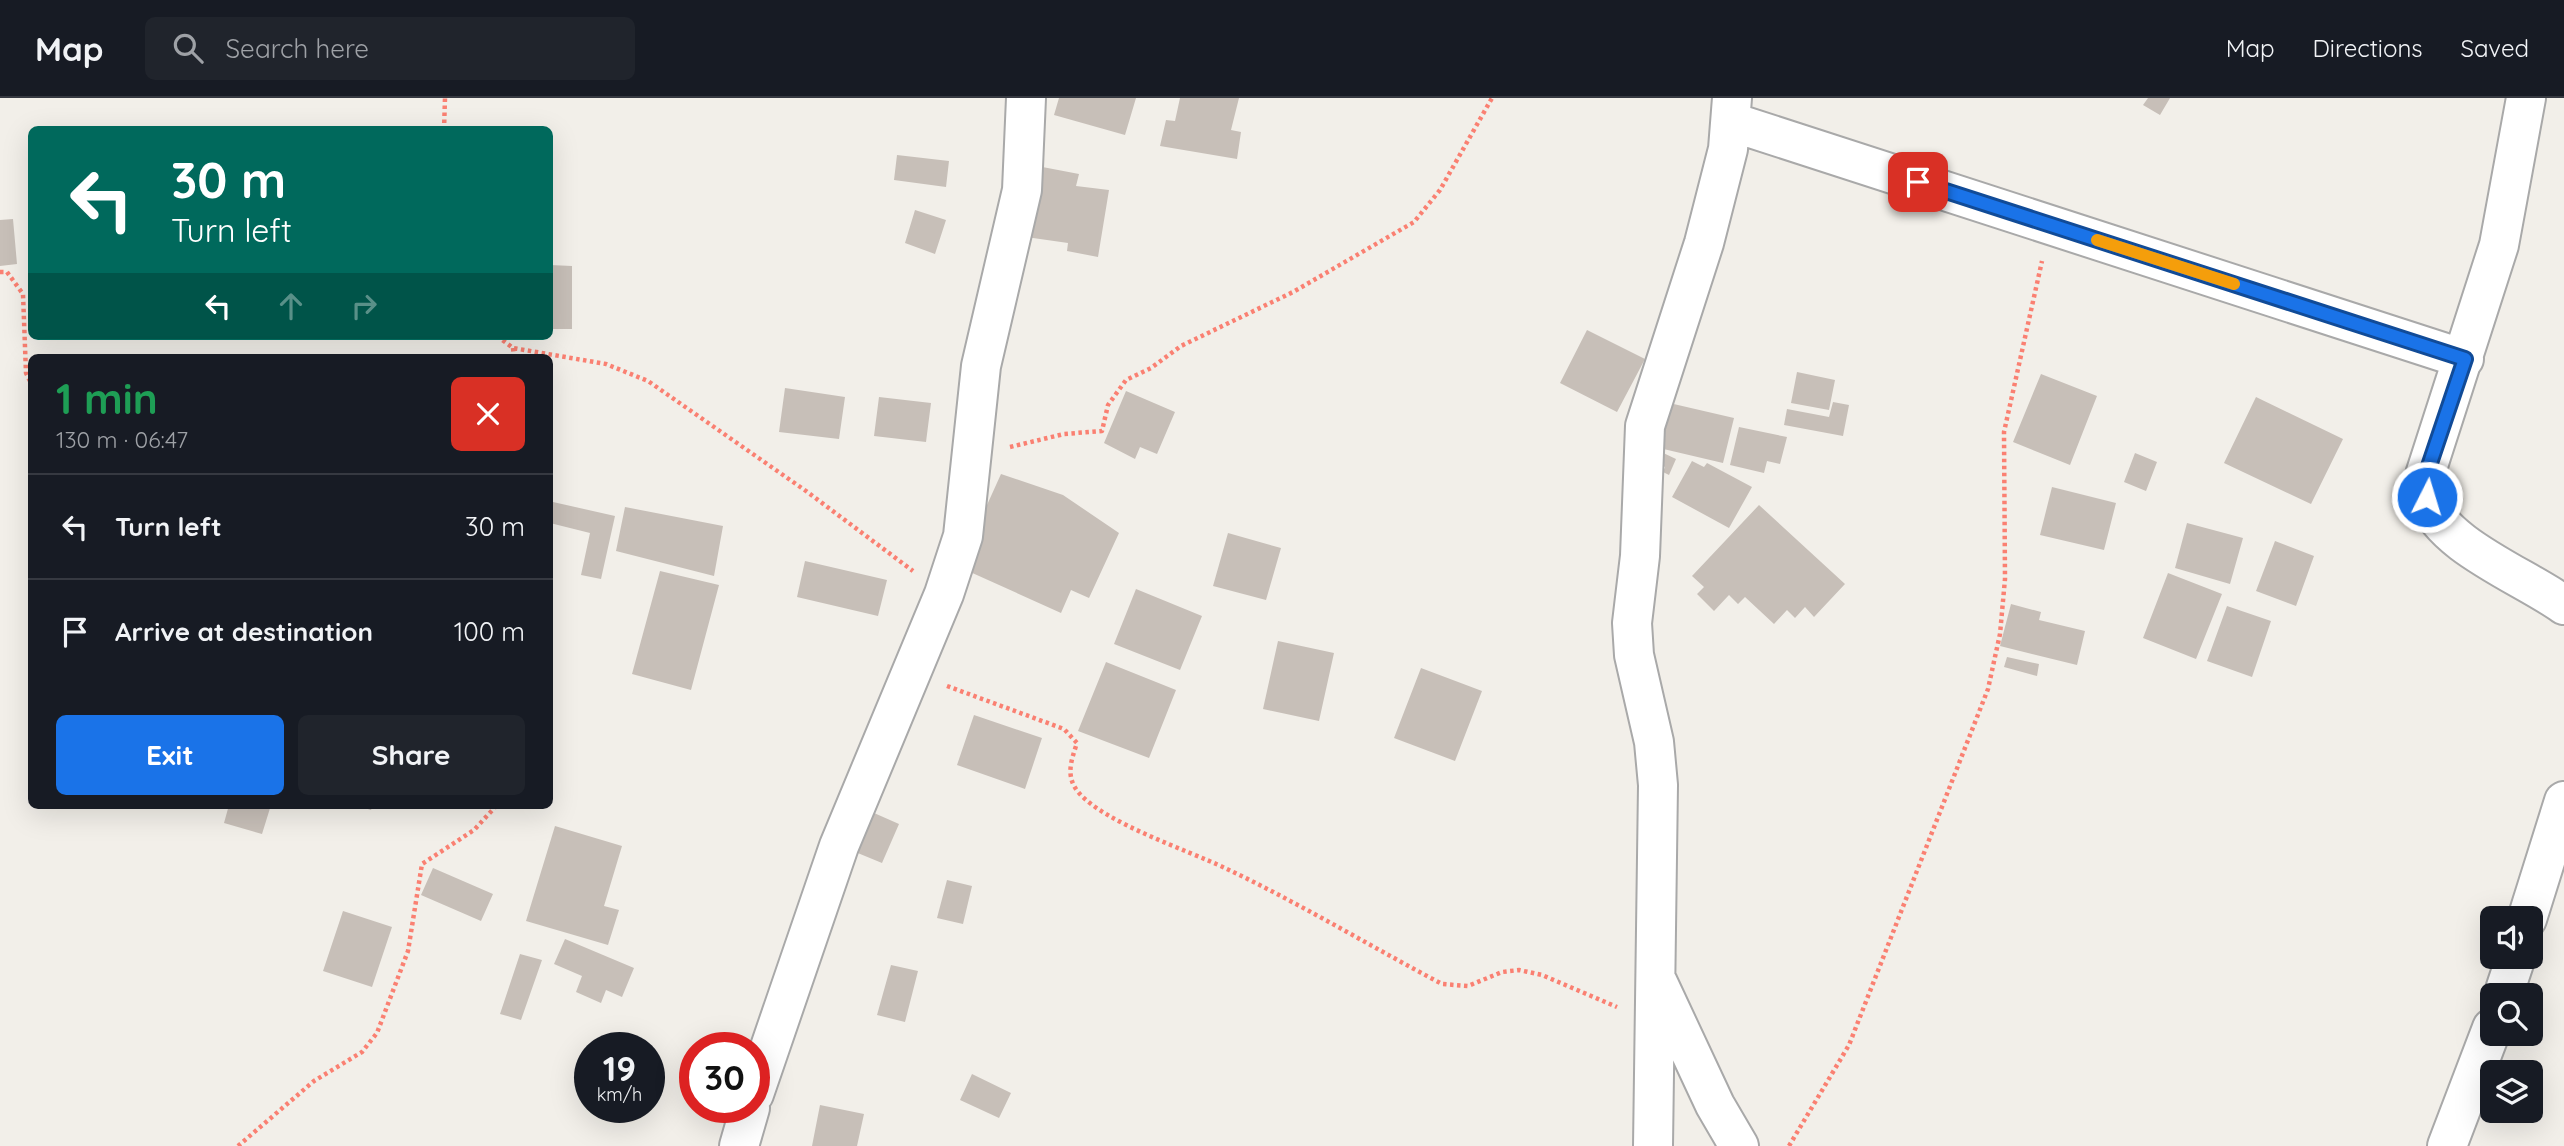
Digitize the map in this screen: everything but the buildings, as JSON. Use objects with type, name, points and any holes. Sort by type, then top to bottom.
[{"type":"street","points":[[770,1047],[839,846],[944,594],[963,536],[981,366],[1022,190],[1026,98]]},
{"type":"street","points":[[2526,98],[2500,245],[2426,475],[2427,497],[2452,535],[2564,605]]},
{"type":"street","points":[[1653,1146],[1653,972],[1658,919],[1658,785],[1654,742],[1634,655],[1632,623],[1640,556],[1645,426],[1704,243],[1731,104],[2051,225],[2465,359]]},
{"type":"street","points":[[2531,906],[2564,801]]},
{"type":"street","points":[[1653,972],[1738,1146]]},
{"type":"street","points":[[2447,1146],[2485,1046]]},
{"type":"street","points":[[739,1146],[746,1123]]},
{"type":"path","points":[[444,126],[445,98]]},
{"type":"path","points":[[971,465],[1011,447],[1064,434],[1102,431],[1108,405],[1126,380],[1151,368],[1181,346],[1293,292],[1414,222],[1440,190],[1492,98]]},
{"type":"path","points":[[1789,1146],[1849,1045],[1988,689],[2000,634],[2005,579],[2004,432],[2008,402],[2051,225]]},
{"type":"path","points":[[0,272],[7,272],[23,294],[28,377]]},
{"type":"path","points":[[502,340],[513,348],[548,354]]},
{"type":"path","points":[[513,348],[514,354]]},
{"type":"path","points":[[553,355],[606,364],[648,382],[806,491],[944,594]]},
{"type":"path","points":[[905,689],[941,683],[1063,729],[1077,743],[1070,764],[1070,779],[1079,793],[1102,812],[1228,869],[1443,984],[1468,986],[1502,972],[1519,970],[1542,975],[1653,1023]]},
{"type":"path","points":[[239,1146],[314,1081],[362,1052],[377,1033],[408,951],[422,864],[474,830],[493,809]]},
{"type":"slow traffic","points":[[2097,240],[2234,284]]},
{"type":"route","points":[[1918,182],[2465,359],[2426,475],[2427,497]]}]
